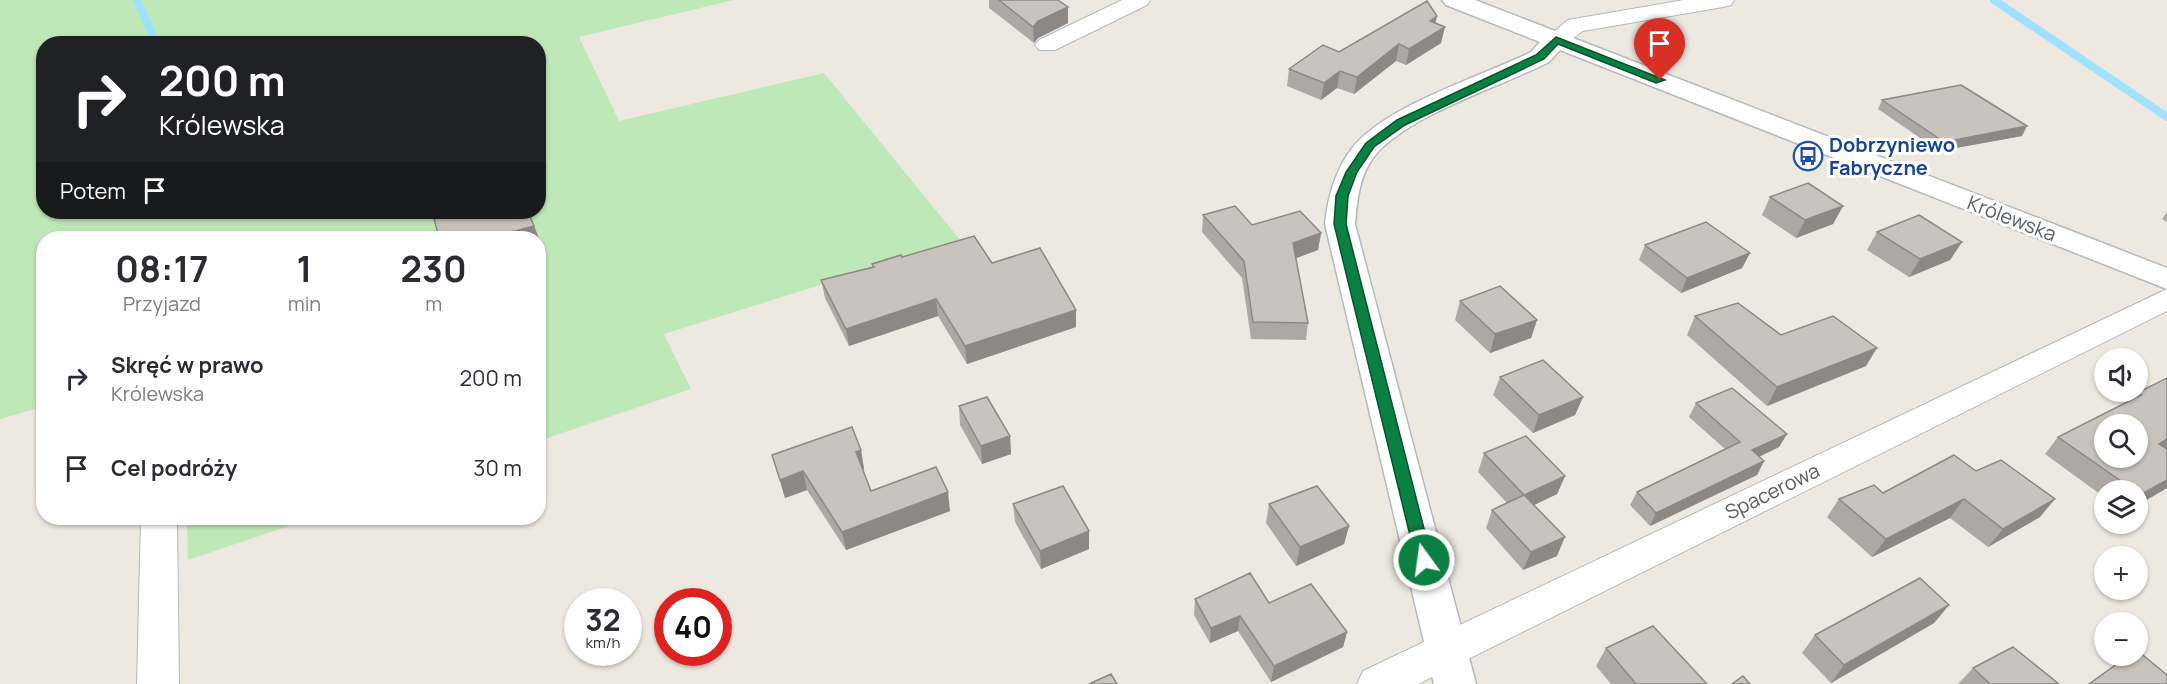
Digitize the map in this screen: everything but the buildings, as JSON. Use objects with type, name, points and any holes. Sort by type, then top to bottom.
[{"type":"street","points":[[1047,45],[1138,0]]},
{"type":"street","name":"Królewska","points":[[1454,0],[2167,279]]},
{"type":"street","points":[[1455,684],[1340,224],[1342,196],[1352,172],[1370,145],[1401,123],[1540,57],[1556,40],[1576,25],[1723,0]]},
{"type":"street","name":"Spacerowa","points":[[1378,684],[2167,299]]},
{"type":"street","points":[[158,684],[159,525]]},
{"type":"green space","points":[[0,0],[734,0],[579,37],[619,121],[824,73],[961,241],[664,334],[691,389],[546,439],[546,231],[36,231],[36,409],[0,419]]},
{"type":"green space","points":[[187,525],[291,525],[188,560]]},
{"type":"waterway","points":[[137,0],[153,36]]},
{"type":"waterway","points":[[1994,0],[2167,117]]},
{"type":"place","name":"Dobrzyniewo Fabryczne","points":[[1808,156]]},
{"type":"route","points":[[1424,560],[1340,224],[1342,196],[1352,172],[1370,145],[1401,123],[1520,68],[1540,57],[1556,40],[1660,80]]}]
